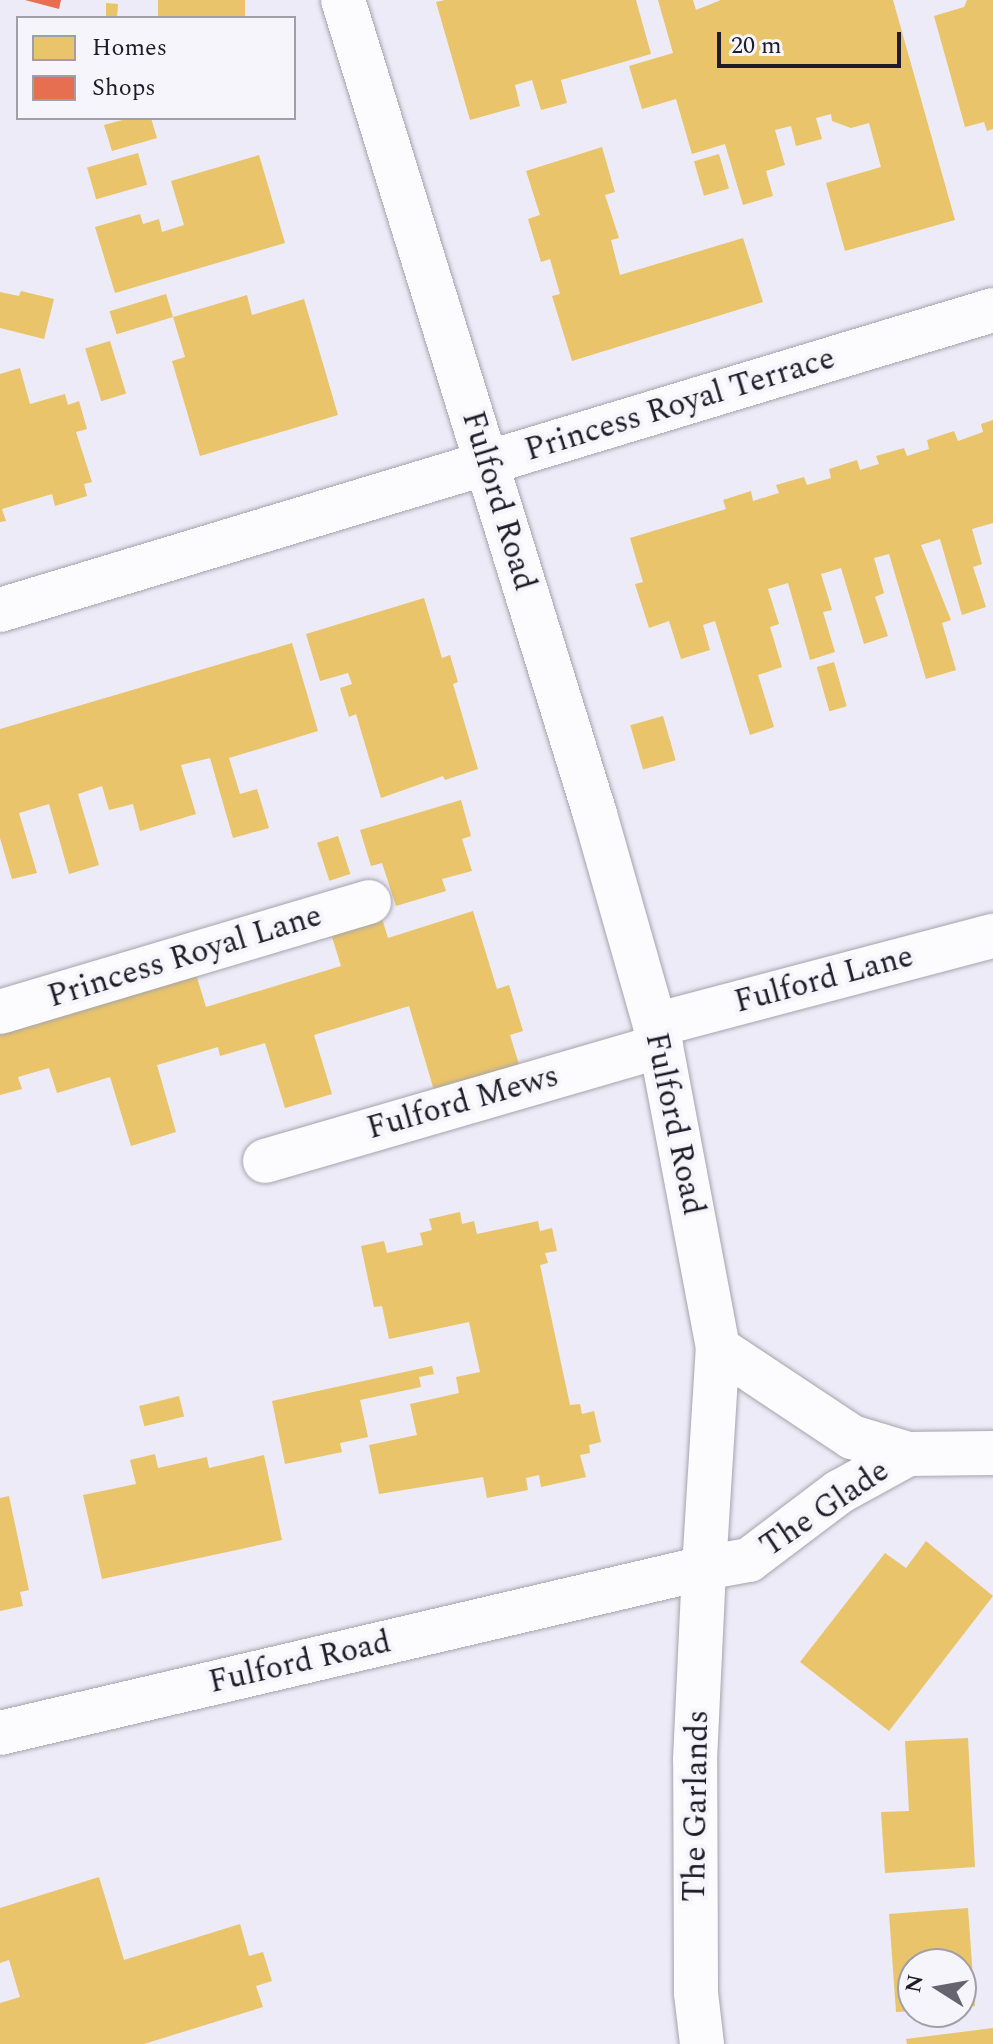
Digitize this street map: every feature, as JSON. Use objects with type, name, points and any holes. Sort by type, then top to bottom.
[{"type":"street","name":"Fulford Road","points":[[0,1733],[704,1568],[718,1348],[658,1035],[343,0]]},
{"type":"street","name":"Princess Royal Terrace","points":[[0,610],[993,310]]},
{"type":"street","name":"Princess Royal Lane","points":[[0,1012],[369,902]]},
{"type":"street","name":"Fulford Lane","points":[[658,1035],[993,936]]},
{"type":"street","name":"Fulford Mews","points":[[265,1161],[658,1035]]},
{"type":"street","points":[[718,1348],[852,1437],[908,1454]]},
{"type":"street","name":"The Glade","points":[[704,1568],[749,1560],[839,1492],[908,1454],[993,1453]]},
{"type":"street","name":"The Garlands","points":[[702,2044],[696,1993],[695,1760],[704,1568]]},
{"type":"building: Homes","points":[[158,0],[245,0],[245,16],[158,16]]},
{"type":"building: Homes","points":[[636,0],[651,54],[561,80],[567,103],[541,110],[532,80],[515,85],[520,106],[470,120],[436,2]]},
{"type":"building: Homes","points":[[658,0],[693,0],[696,10],[721,0],[893,0],[955,220],[845,251],[826,183],[881,167],[869,123],[851,128],[832,121],[831,114],[816,118],[822,139],[796,146],[791,126],[775,130],[785,165],[766,171],[773,196],[743,205],[725,144],[692,154],[676,99],[642,109],[629,66],[673,53]]},
{"type":"building: Homes","points":[[967,0],[993,0],[993,129],[987,131],[984,122],[965,127],[934,16],[964,7]]},
{"type":"building: Homes","points":[[106,3],[118,4],[117,16],[106,16]]},
{"type":"building: Homes","points":[[123,120],[152,120],[157,138],[112,151],[104,125]]},
{"type":"building: Homes","points":[[602,147],[615,192],[605,195],[619,238],[611,240],[620,275],[743,238],[763,302],[572,361],[552,296],[560,294],[550,259],[541,262],[528,219],[540,215],[526,171]]},
{"type":"building: Homes","points":[[138,153],[147,185],[96,199],[87,168]]},
{"type":"building: Homes","points":[[719,154],[729,189],[704,196],[694,161]]},
{"type":"building: Homes","points":[[259,155],[285,243],[115,293],[95,227],[140,214],[143,224],[159,219],[162,232],[184,225],[171,181]]},
{"type":"building: Homes","points":[[21,291],[54,299],[44,339],[0,328],[0,292],[19,296]]},
{"type":"building: Homes","points":[[166,294],[173,317],[117,334],[110,311]]},
{"type":"building: Homes","points":[[247,295],[252,315],[304,299],[338,415],[200,456],[172,361],[185,357],[173,317]]},
{"type":"building: Homes","points":[[110,341],[126,394],[101,401],[85,349]]},
{"type":"building: Homes","points":[[20,368],[30,404],[65,394],[68,405],[79,401],[87,429],[76,432],[92,482],[84,484],[87,496],[55,506],[52,494],[2,509],[6,521],[0,522],[0,374]]},
{"type":"building: Homes","points":[[993,420],[993,523],[972,529],[982,564],[973,567],[986,607],[962,615],[940,539],[921,545],[951,620],[942,623],[956,670],[926,679],[889,554],[874,558],[884,593],[875,597],[888,636],[864,644],[841,568],[821,574],[832,610],[823,612],[835,652],[810,660],[788,583],[768,589],[779,624],[770,627],[782,667],[758,675],[774,727],[750,735],[715,621],[703,625],[710,650],[681,659],[669,621],[649,628],[635,584],[643,582],[630,538],[726,509],[723,500],[751,491],[753,501],[779,493],[776,485],[804,477],[807,485],[831,478],[829,469],[857,460],[860,470],[879,464],[876,456],[904,448],[907,456],[929,449],[927,440],[954,431],[958,441],[983,432],[981,424]]},
{"type":"building: Homes","points":[[424,598],[442,658],[450,655],[458,682],[453,684],[478,769],[445,780],[443,776],[381,798],[356,714],[349,717],[340,688],[352,684],[348,673],[320,681],[306,634]]},
{"type":"building: Homes","points":[[292,643],[318,731],[229,758],[240,794],[257,789],[269,828],[233,838],[210,758],[181,765],[196,814],[140,831],[133,804],[109,810],[102,786],[78,794],[99,865],[69,874],[49,804],[19,813],[37,873],[12,879],[0,838],[0,729]]},
{"type":"building: Homes","points":[[834,662],[847,706],[829,711],[817,667]]},
{"type":"building: Homes","points":[[663,716],[676,760],[643,770],[630,725]]},
{"type":"building: Homes","points":[[461,800],[471,836],[462,839],[472,871],[442,879],[446,891],[396,906],[382,863],[371,866],[360,830]]},
{"type":"building: Homes","points":[[338,836],[350,874],[329,881],[317,843]]},
{"type":"building: Homes","points":[[473,911],[497,989],[509,985],[523,1031],[510,1035],[521,1071],[436,1097],[409,1006],[314,1035],[332,1094],[285,1108],[265,1043],[220,1056],[218,1047],[157,1065],[176,1132],[131,1146],[110,1077],[57,1093],[49,1068],[18,1077],[22,1089],[0,1095],[0,1031],[195,971],[206,1007],[341,966],[329,927],[380,912],[388,938]]},
{"type":"building: Homes","points":[[460,1212],[462,1224],[474,1221],[477,1234],[538,1221],[540,1231],[552,1228],[557,1251],[545,1253],[548,1263],[540,1265],[570,1405],[580,1404],[582,1414],[594,1411],[601,1442],[589,1445],[590,1453],[580,1455],[586,1477],[541,1487],[539,1475],[526,1478],[528,1490],[487,1498],[483,1477],[379,1494],[369,1445],[417,1435],[410,1404],[459,1393],[456,1377],[480,1372],[469,1322],[389,1339],[382,1306],[374,1307],[361,1246],[384,1241],[387,1253],[423,1245],[420,1233],[432,1230],[429,1219]]},
{"type":"building: Homes","points":[[432,1366],[434,1374],[419,1377],[421,1387],[360,1400],[368,1437],[340,1443],[342,1452],[285,1464],[272,1401]]},
{"type":"building: Homes","points":[[179,1396],[184,1416],[144,1426],[139,1406]]},
{"type":"building: Homes","points":[[155,1454],[158,1468],[207,1457],[209,1468],[264,1455],[282,1540],[102,1579],[83,1495],[136,1484],[130,1460]]},
{"type":"building: Homes","points":[[9,1496],[29,1590],[20,1592],[23,1606],[0,1611],[0,1498]]},
{"type":"building: Homes","points":[[926,1541],[993,1596],[889,1731],[800,1662],[885,1553],[906,1568]]},
{"type":"building: Homes","points":[[968,1738],[975,1867],[885,1873],[881,1812],[909,1811],[905,1741]]},
{"type":"building: Homes","points":[[99,1877],[124,1960],[240,1924],[249,1956],[263,1952],[272,1981],[256,1986],[263,2007],[144,2044],[0,2044],[0,2003],[20,1997],[9,1960],[0,1963],[0,1908]]},
{"type":"building: Homes","points":[[968,1908],[971,1948],[897,1948],[897,2012],[896,2012],[889,1914]]},
{"type":"building: Homes","points":[[993,2028],[993,2044],[907,2044],[906,2039]]},
{"type":"building: Shops","points":[[25,0],[61,0],[59,9]]}]
